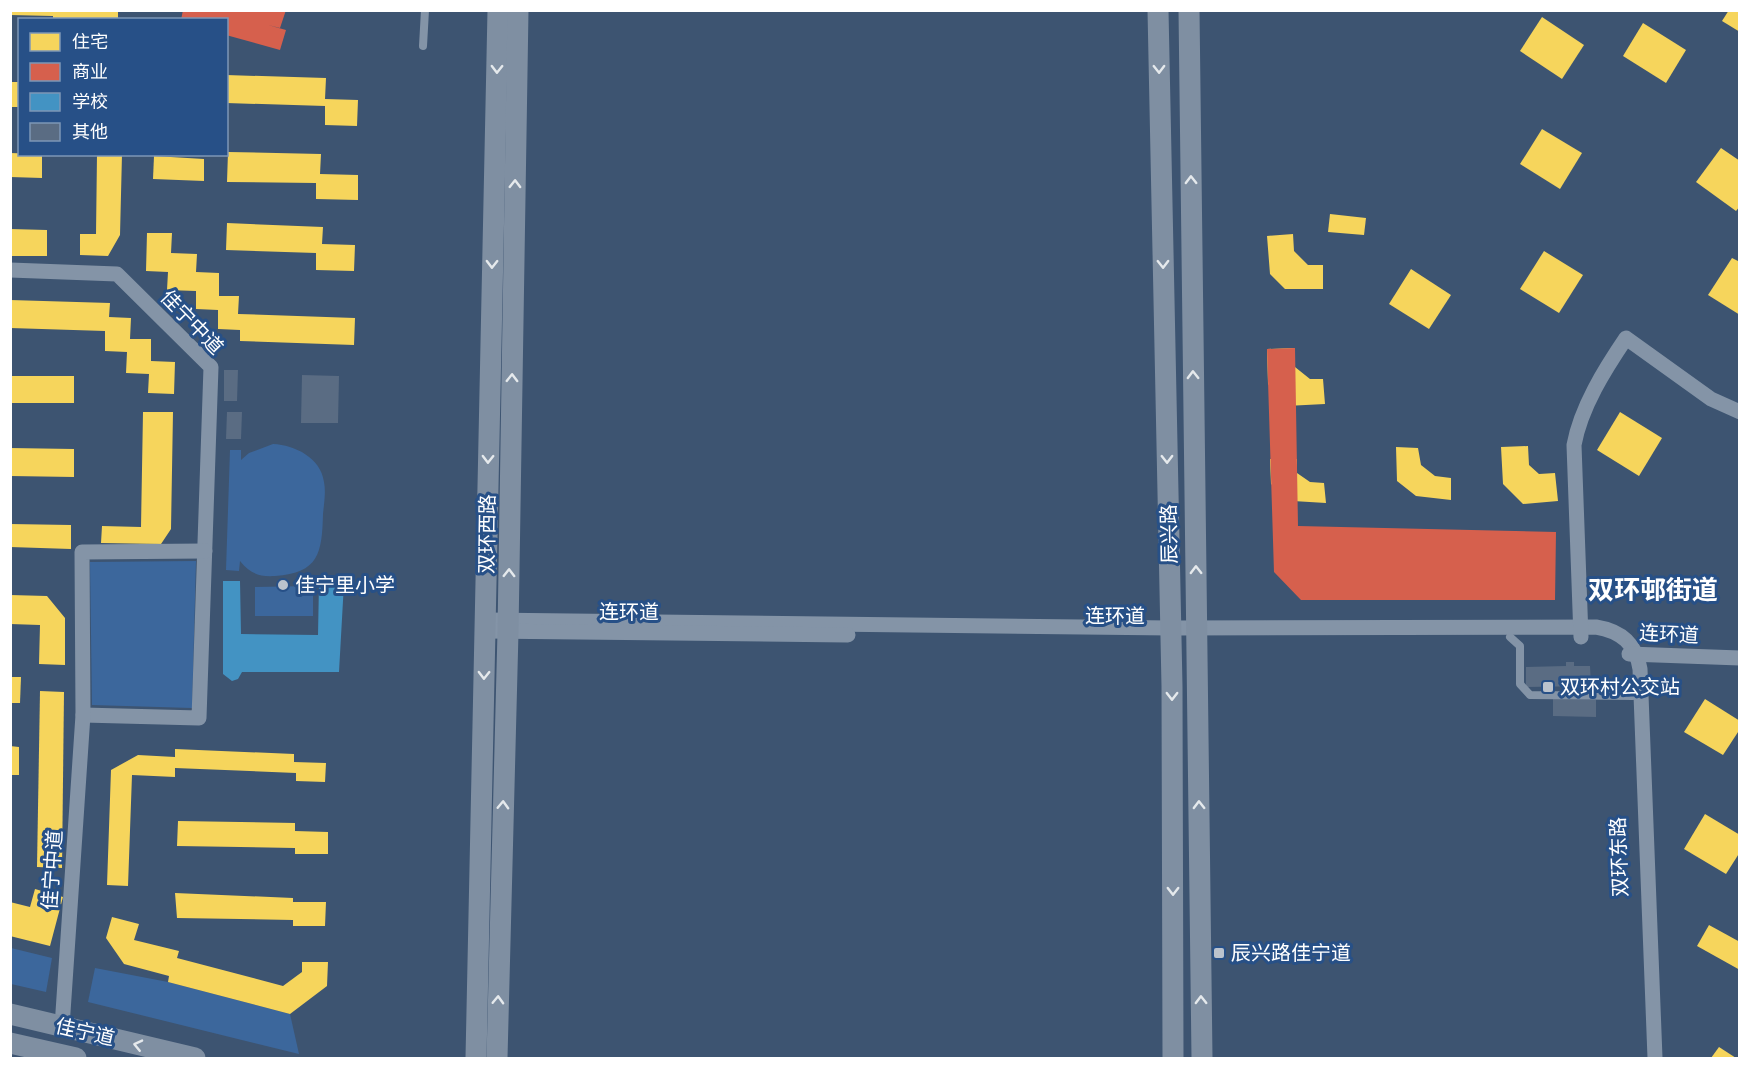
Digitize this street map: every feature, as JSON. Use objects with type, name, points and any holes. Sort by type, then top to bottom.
[{"type":"main road","name":"双环西路","points":[[476,1059],[498,10]]},
{"type":"main road","name":"双环西路","points":[[497,1059],[508,626],[518,10]]},
{"type":"main road","name":"辰兴路","points":[[1158,10],[1171,633],[1173,1059]]},
{"type":"main road","name":"辰兴路","points":[[1189,10],[1202,1059]]},
{"type":"main road","name":"佳宁道","points":[[10,1014],[195,1059]]},
{"type":"main road","name":"佳宁道","points":[[10,1043],[76,1059]]},
{"type":"street","name":"佳宁中道","points":[[10,270],[117,274],[211,367],[199,718],[83,715]]},
{"type":"street","points":[[1581,632],[1574,445],[1577,430],[1594,393],[1626,338],[1711,399],[1740,412]]},
{"type":"street","name":"佳宁中道","points":[[62,1027],[83,715],[82,552],[205,551]]},
{"type":"street","name":"连环道","points":[[485,626],[1510,637],[1581,632]]},
{"type":"street","points":[[1197,633],[1581,632],[1607,629],[1628,640],[1632,654]]},
{"type":"street","name":"连环道","points":[[1632,654],[1740,658]]},
{"type":"street","name":"双环东路","points":[[1632,654],[1637,692],[1655,1059]]},
{"type":"street","name":"双环东路","points":[[1637,692],[1648,1059]]},
{"type":"lane","points":[[423,46],[425,10]]},
{"type":"lane","points":[[1510,637],[1520,646],[1520,684],[1530,695],[1637,692]]},
{"type":"shaded area","points":[[273,444],[290,447],[306,454],[318,466],[322,474],[325,494],[319,550],[309,565],[301,571],[290,574],[259,575],[247,569],[240,561],[239,571],[226,570],[230,450],[241,450],[241,460],[249,453]]},
{"type":"shaded area","points":[[196,561],[192,708],[92,705],[90,562]]},
{"type":"shaded area","points":[[313,586],[313,616],[255,616],[255,587]]},
{"type":"shaded area","points":[[11,948],[52,958],[46,992],[11,984]]},
{"type":"shaded area","points":[[95,968],[168,982],[290,1014],[299,1054],[88,1002]]},
{"type":"building: 住宅","points":[[10,10],[118,10],[118,18],[53,18],[53,16],[10,15]]},
{"type":"building: 住宅","points":[[1729,10],[1740,10],[1740,32],[1722,21]]},
{"type":"building: 住宅","points":[[1542,17],[1584,45],[1562,79],[1520,51]]},
{"type":"building: 住宅","points":[[1643,23],[1686,50],[1666,83],[1623,56]]},
{"type":"building: 住宅","points":[[228,75],[326,78],[325,99],[358,100],[357,126],[325,125],[325,106],[228,103]]},
{"type":"building: 住宅","points":[[10,82],[18,82],[18,107],[10,107]]},
{"type":"building: 住宅","points":[[1542,129],[1582,153],[1560,189],[1520,164]]},
{"type":"building: 住宅","points":[[1721,148],[1740,161],[1740,206],[1736,211],[1696,182]]},
{"type":"building: 住宅","points":[[228,152],[321,154],[320,174],[358,175],[358,200],[316,199],[316,183],[227,182]]},
{"type":"building: 住宅","points":[[10,153],[18,153],[18,156],[42,156],[42,178],[10,177]]},
{"type":"building: 住宅","points":[[97,156],[122,156],[120,235],[108,256],[80,255],[80,234],[96,234]]},
{"type":"building: 住宅","points":[[154,156],[204,159],[204,181],[153,179]]},
{"type":"building: 住宅","points":[[1330,214],[1366,218],[1364,235],[1328,232]]},
{"type":"building: 住宅","points":[[227,223],[323,227],[322,244],[355,245],[354,271],[316,270],[316,253],[226,250]]},
{"type":"building: 住宅","points":[[10,229],[47,230],[47,256],[10,256]]},
{"type":"building: 住宅","points":[[147,233],[172,233],[171,253],[197,254],[196,272],[219,273],[219,296],[239,296],[238,314],[355,318],[354,345],[240,341],[240,330],[218,329],[218,310],[196,309],[196,291],[167,290],[168,272],[146,271]]},
{"type":"building: 住宅","points":[[1293,234],[1294,251],[1308,265],[1323,265],[1323,289],[1285,289],[1270,274],[1267,236]]},
{"type":"building: 住宅","points":[[1544,251],[1583,275],[1559,313],[1520,289]]},
{"type":"building: 住宅","points":[[1732,258],[1740,262],[1740,315],[1708,295]]},
{"type":"building: 住宅","points":[[1411,269],[1451,295],[1429,329],[1389,304]]},
{"type":"building: 住宅","points":[[10,300],[110,303],[109,317],[131,318],[130,339],[151,339],[151,361],[175,362],[174,394],[148,393],[149,374],[126,373],[127,352],[105,351],[105,331],[10,328]]},
{"type":"building: 住宅","points":[[1295,348],[1295,367],[1310,379],[1323,379],[1325,404],[1286,406],[1268,384],[1267,349]]},
{"type":"building: 住宅","points":[[10,376],[74,376],[74,403],[10,403]]},
{"type":"building: 住宅","points":[[143,412],[173,412],[171,529],[161,544],[101,543],[102,526],[141,527]]},
{"type":"building: 住宅","points":[[1620,412],[1662,438],[1639,476],[1597,450]]},
{"type":"building: 住宅","points":[[1528,446],[1529,465],[1539,474],[1555,473],[1558,501],[1523,504],[1503,484],[1501,447]]},
{"type":"building: 住宅","points":[[1396,447],[1418,448],[1421,465],[1435,476],[1451,478],[1451,500],[1416,496],[1397,481]]},
{"type":"building: 住宅","points":[[10,448],[74,449],[74,477],[10,476]]},
{"type":"building: 住宅","points":[[1270,459],[1297,459],[1297,473],[1310,482],[1324,483],[1326,503],[1293,501],[1271,484]]},
{"type":"building: 住宅","points":[[10,524],[71,525],[71,549],[10,547]]},
{"type":"building: 住宅","points":[[10,595],[47,596],[65,618],[65,665],[39,664],[40,625],[10,624]]},
{"type":"building: 住宅","points":[[10,677],[21,677],[20,703],[10,703]]},
{"type":"building: 住宅","points":[[40,691],[64,692],[62,868],[37,867]]},
{"type":"building: 住宅","points":[[1705,699],[1740,721],[1740,729],[1723,755],[1684,732]]},
{"type":"building: 住宅","points":[[10,746],[19,747],[19,775],[10,775]]},
{"type":"building: 住宅","points":[[175,749],[294,754],[294,762],[326,763],[325,782],[296,781],[296,773],[175,768],[175,777],[132,775],[128,886],[107,885],[111,770],[138,755],[175,757]]},
{"type":"building: 住宅","points":[[1705,814],[1740,835],[1740,852],[1726,874],[1684,849]]},
{"type":"building: 住宅","points":[[178,821],[295,823],[295,831],[328,832],[328,854],[295,854],[295,848],[177,846]]},
{"type":"building: 住宅","points":[[35,889],[63,897],[50,946],[10,936],[10,902],[30,907]]},
{"type":"building: 住宅","points":[[175,893],[293,898],[293,902],[326,902],[325,926],[293,926],[293,920],[177,918]]},
{"type":"building: 住宅","points":[[112,917],[139,924],[134,940],[179,951],[177,958],[283,986],[302,972],[302,962],[328,962],[327,986],[290,1014],[168,982],[169,976],[124,964],[106,938]]},
{"type":"building: 住宅","points":[[1709,925],[1740,942],[1740,970],[1697,946]]},
{"type":"building: 住宅","points":[[1719,1047],[1736,1058],[1711,1058]]},
{"type":"building: 商业","points":[[183,10],[286,10],[280,28],[268,25],[286,30],[280,50],[228,36],[228,18],[181,18]]},
{"type":"building: 商业","points":[[1295,348],[1298,526],[1556,532],[1555,600],[1301,600],[1274,572],[1267,349]]},
{"type":"building: 学校","points":[[223,581],[240,581],[241,634],[318,635],[319,583],[344,583],[339,672],[242,672],[238,679],[232,681],[223,674]]},
{"type":"building: 其他","points":[[224,370],[238,370],[237,401],[224,401]]},
{"type":"building: 其他","points":[[302,375],[339,376],[338,423],[301,423]]},
{"type":"building: 其他","points":[[227,412],[242,412],[241,439],[226,439]]},
{"type":"building: 其他","points":[[1566,662],[1574,662],[1574,666],[1590,666],[1591,686],[1526,687],[1526,667],[1566,666]]},
{"type":"building: 其他","points":[[1553,699],[1596,700],[1596,717],[1553,716]]},
{"type":"place","name":"佳宁里小学","points":[[283,585]]},
{"type":"place","name":"双环村公交站","points":[[1548,687]]},
{"type":"place","name":"辰兴路佳宁道","points":[[1219,953]]},
{"type":"district","name":"双环邨街道","points":[[1653,590]]}]
